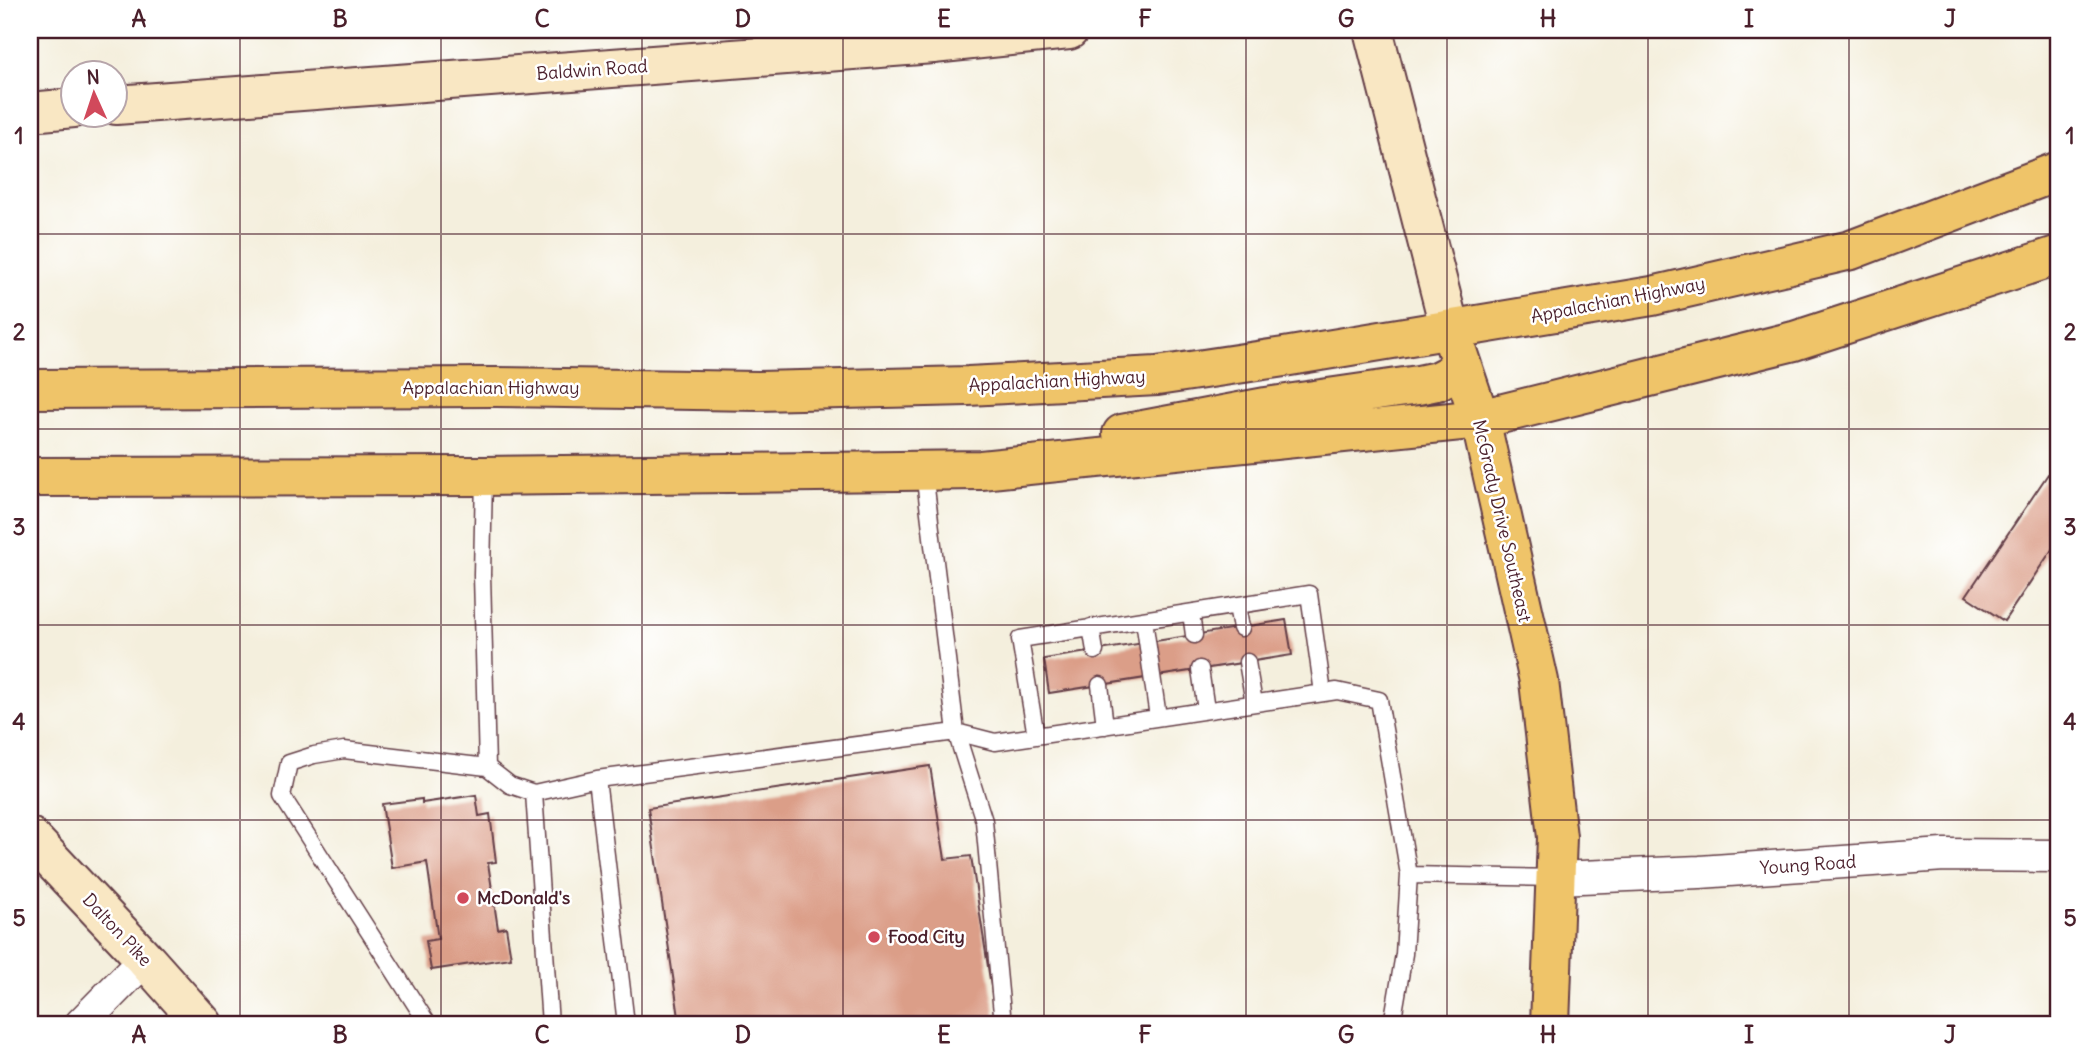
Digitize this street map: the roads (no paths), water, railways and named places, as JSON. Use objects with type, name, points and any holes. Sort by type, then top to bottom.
[{"type":"main road","name":"Appalachian Highway","points":[[30,388],[495,387],[758,391],[968,386],[1157,376],[1652,296],[1851,250],[2059,171]]},
{"type":"main road","points":[[30,477],[484,476],[981,470],[1480,419],[1794,341],[2059,255]]},
{"type":"main road","name":"McGrady Drive Southeast","points":[[1450,330],[1480,419],[1539,681],[1557,837],[1550,1024]]},
{"type":"main road","points":[[981,470],[1173,423],[1437,381],[1462,369]]},
{"type":"street","name":"Baldwin Road","points":[[130,104],[933,37],[1069,30]]},
{"type":"street","name":"McGrady Drive Southeast","points":[[1373,30],[1450,330]]},
{"type":"street","points":[[30,112],[60,109]]},
{"type":"street","name":"Dalton Pike","points":[[30,837],[203,1024]]},
{"type":"street","name":"Young Road","points":[[1557,878],[1700,872],[1944,855],[2059,856]]},
{"type":"street","points":[[81,1024],[145,959]]},
{"type":"lane","points":[[924,472],[956,732],[984,821],[1003,1024]]},
{"type":"lane","points":[[484,476],[482,575],[487,767]]},
{"type":"lane","points":[[1037,736],[1020,639],[1091,627],[1309,594],[1322,692]]},
{"type":"lane","points":[[1237,606],[1241,628]]},
{"type":"lane","points":[[1191,612],[1194,635]]},
{"type":"lane","points":[[1144,620],[1158,717]]},
{"type":"lane","points":[[1091,627],[1095,651]]},
{"type":"lane","points":[[1247,662],[1254,703]]},
{"type":"lane","points":[[1200,669],[1206,710]]},
{"type":"lane","points":[[1100,685],[1105,726]]},
{"type":"lane","points":[[428,1024],[282,796],[289,763],[314,754],[344,750],[487,767],[510,785],[534,793],[597,779],[956,732],[995,742],[1336,691],[1379,700],[1409,875],[1404,954],[1392,1024]]},
{"type":"lane","points":[[597,779],[626,1024]]},
{"type":"lane","points":[[534,793],[550,1024]]},
{"type":"lane","points":[[1409,875],[1557,878]]},
{"type":"place","name":"McDonald's","points":[[463,898]]},
{"type":"place","name":"Food City","points":[[874,937]]}]
